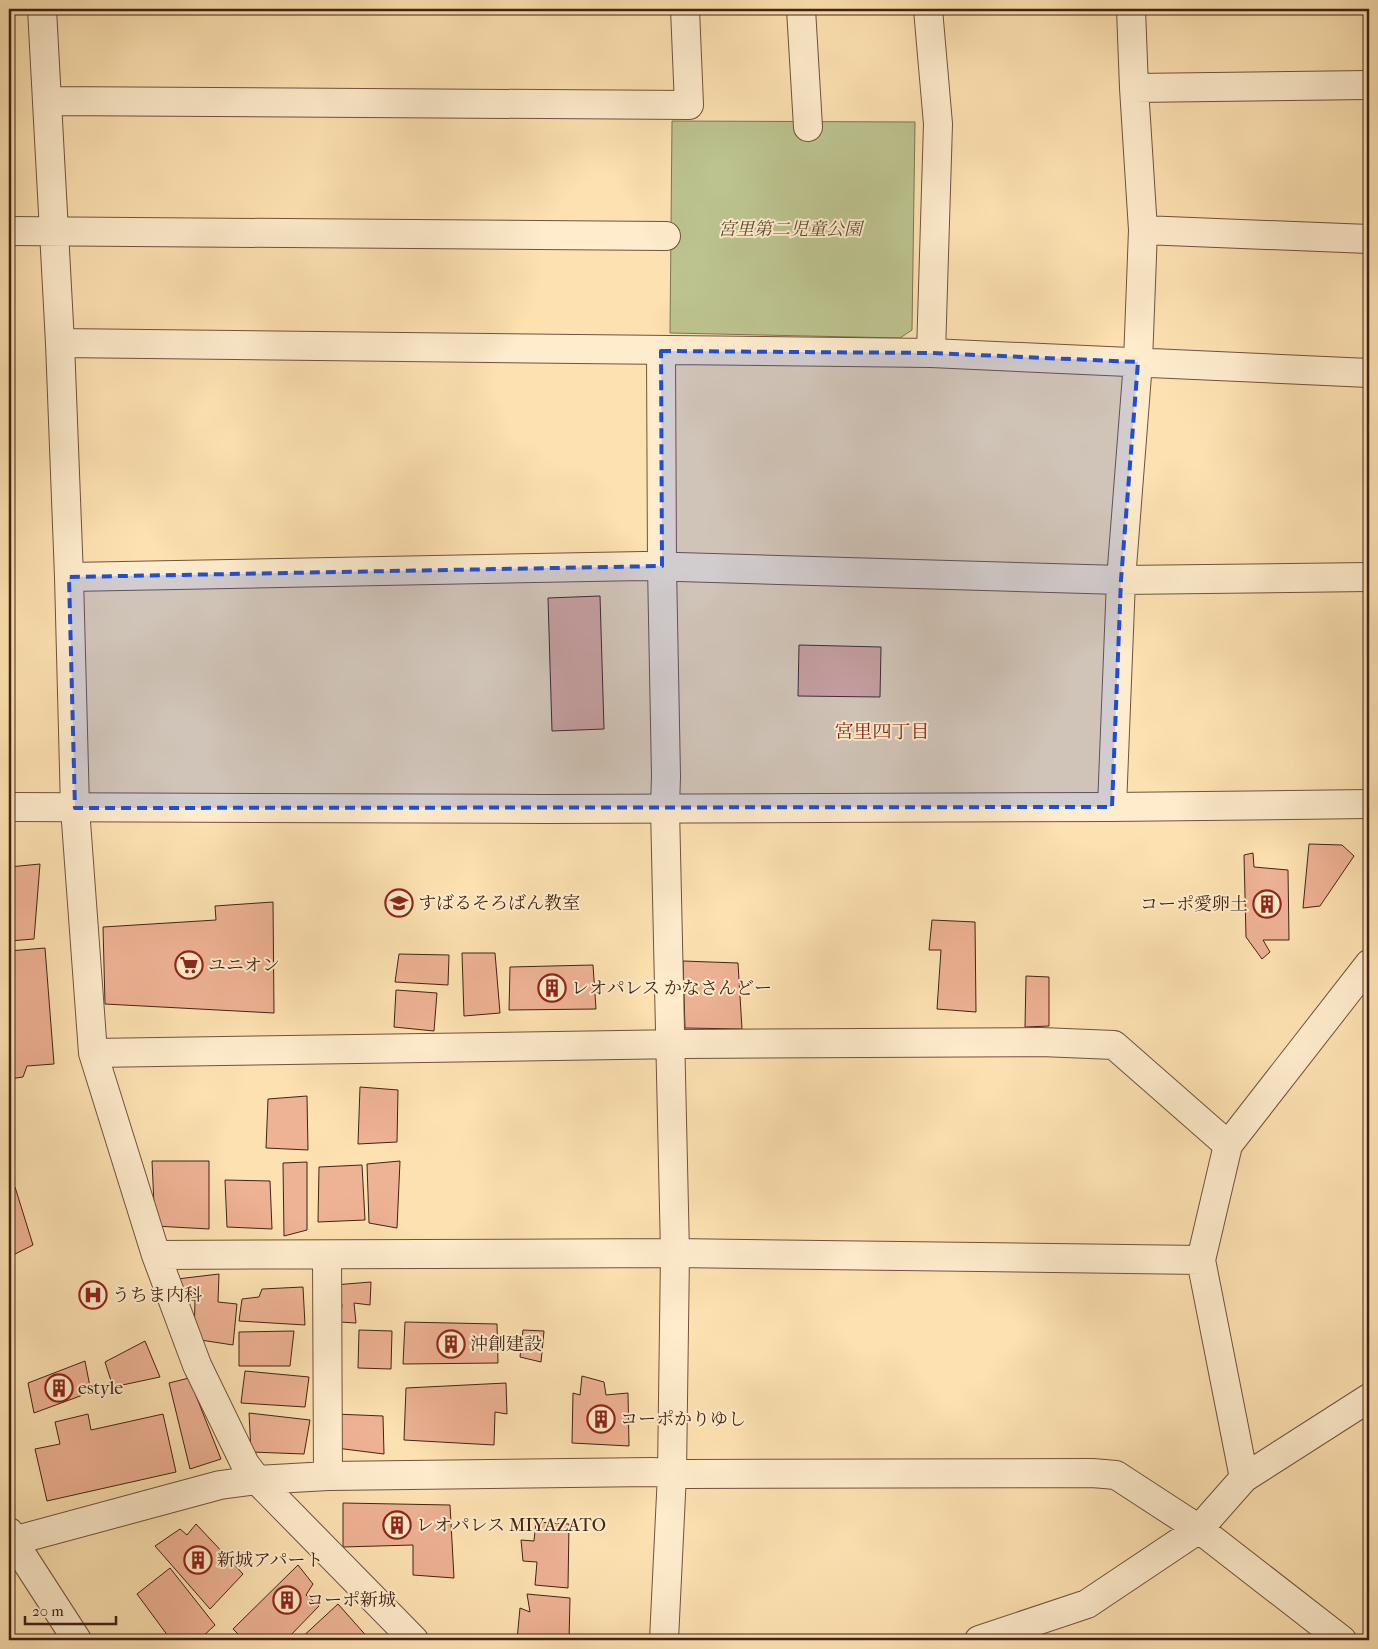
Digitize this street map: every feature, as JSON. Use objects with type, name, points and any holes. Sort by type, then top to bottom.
[{"type":"street","points":[[42,9],[60,343],[70,577],[75,808],[93,1053],[156,1256],[197,1365],[245,1464],[257,1480],[414,1640]]},
{"type":"street","points":[[48,101],[689,105],[685,9]]},
{"type":"street","points":[[801,9],[808,127]]},
{"type":"street","points":[[928,9],[938,124],[931,353]]},
{"type":"street","points":[[1112,807],[1122,580],[1138,362],[1144,230],[1134,88],[1131,9]]},
{"type":"street","points":[[1134,88],[1369,85]]},
{"type":"street","points":[[1144,230],[1369,239]]},
{"type":"street","points":[[9,231],[666,236]]},
{"type":"street","points":[[60,343],[931,353],[1369,373]]},
{"type":"street","points":[[661,351],[665,808],[675,1254],[672,1474],[664,1640]]},
{"type":"street","points":[[70,577],[662,566],[1122,580],[1369,577]]},
{"type":"street","points":[[9,807],[665,808],[1112,807],[1369,804]]},
{"type":"street","points":[[1244,1478],[1201,1260],[1228,1145],[1369,964]]},
{"type":"street","points":[[93,1053],[670,1044],[1041,1042],[1114,1045],[1228,1145]]},
{"type":"street","points":[[156,1256],[675,1254],[1201,1260]]},
{"type":"street","points":[[327,1255],[328,1476]]},
{"type":"street","points":[[979,1640],[1087,1604],[1199,1529],[1244,1478],[1369,1398]]},
{"type":"street","points":[[77,1640],[10,1538],[220,1484],[257,1480],[328,1476],[652,1472],[672,1474],[1092,1473],[1116,1475],[1199,1529],[1342,1640]]},
{"type":"highlighted area","points":[[661,351],[931,353],[1138,362],[1121,580],[1112,807],[75,808],[69,577],[662,566]]},
{"type":"green space","name":"宮里第二児童公園","points":[[672,121],[915,122],[912,330],[900,338],[670,333]]},
{"type":"building","points":[[600,596],[604,729],[552,731],[548,598]]},
{"type":"building","points":[[799,645],[881,647],[880,697],[798,696]]},
{"type":"building","points":[[1309,844],[1342,845],[1354,856],[1320,906],[1303,908]]},
{"type":"building","name":"コーポ愛卵土","points":[[1253,853],[1254,867],[1288,870],[1289,940],[1263,940],[1270,952],[1262,959],[1246,937],[1244,855]]},
{"type":"building","points":[[40,864],[34,939],[9,941],[9,867]]},
{"type":"building","name":"ユニオン","points":[[273,902],[274,1013],[105,1004],[103,927],[216,920],[215,906]]},
{"type":"building","points":[[932,920],[975,922],[976,1012],[937,1009],[941,950],[929,950]]},
{"type":"building","points":[[45,948],[54,1064],[27,1066],[23,1077],[9,1079],[9,951]]},
{"type":"building","points":[[462,953],[495,953],[500,1013],[464,1016]]},
{"type":"building","points":[[399,954],[449,955],[448,985],[395,982]]},
{"type":"building","points":[[683,961],[738,963],[742,1029],[685,1028]]},
{"type":"building","name":"レオパレス かなさんどー","points":[[593,965],[596,1009],[509,1010],[510,967]]},
{"type":"building","points":[[1026,976],[1049,977],[1049,1026],[1025,1027]]},
{"type":"building","points":[[396,990],[437,993],[434,1031],[394,1027]]},
{"type":"building","points":[[360,1087],[398,1090],[397,1142],[358,1144]]},
{"type":"building","points":[[307,1096],[308,1150],[266,1148],[268,1099]]},
{"type":"building","points":[[152,1161],[209,1161],[209,1229],[155,1226]]},
{"type":"building","points":[[400,1161],[397,1228],[369,1223],[367,1164]]},
{"type":"building","points":[[307,1162],[307,1230],[284,1236],[283,1163]]},
{"type":"building","points":[[362,1165],[365,1220],[318,1222],[319,1167]]},
{"type":"building","points":[[225,1180],[270,1181],[272,1229],[227,1227]]},
{"type":"building","points":[[15,1187],[33,1245],[9,1257],[9,1190]]},
{"type":"building","points":[[219,1274],[218,1302],[237,1304],[233,1345],[194,1339],[195,1300],[180,1300],[177,1279]]},
{"type":"building","points":[[371,1282],[370,1305],[354,1303],[356,1323],[340,1322],[342,1305],[334,1285]]},
{"type":"building","points":[[303,1287],[305,1325],[239,1321],[242,1299],[259,1297],[262,1289]]},
{"type":"building","name":"沖創建設","points":[[405,1322],[497,1324],[498,1363],[403,1364]]},
{"type":"building","points":[[359,1330],[392,1331],[391,1369],[358,1368]]},
{"type":"building","points":[[523,1330],[544,1331],[541,1362],[520,1357]]},
{"type":"building","points":[[294,1331],[290,1366],[239,1366],[239,1332]]},
{"type":"building","points":[[145,1341],[160,1377],[113,1387],[105,1362]]},
{"type":"building","name":"estyle","points":[[85,1361],[91,1392],[34,1413],[28,1383]]},
{"type":"building","points":[[245,1371],[309,1377],[305,1407],[241,1403]]},
{"type":"building","name":"コーポかりゆし","points":[[582,1376],[604,1382],[606,1395],[628,1393],[629,1446],[572,1443],[573,1393],[580,1395]]},
{"type":"building","points":[[189,1378],[221,1459],[190,1469],[169,1383]]},
{"type":"building","points":[[506,1383],[507,1414],[495,1412],[494,1445],[404,1440],[406,1388]]},
{"type":"building","points":[[249,1413],[310,1420],[304,1454],[251,1452]]},
{"type":"building","points":[[88,1414],[91,1430],[163,1414],[176,1472],[47,1501],[35,1449],[60,1444],[55,1422]]},
{"type":"building","points":[[335,1414],[383,1416],[384,1454],[336,1448]]},
{"type":"building","name":"レオパレス MIYAZATO","points":[[343,1503],[450,1505],[454,1578],[413,1575],[413,1545],[343,1547]]},
{"type":"building","points":[[536,1522],[569,1524],[568,1588],[535,1585],[537,1562],[523,1561],[521,1540],[534,1541]]},
{"type":"building","name":"新城アパート","points":[[196,1524],[243,1574],[210,1609],[155,1546],[180,1529],[187,1535]]},
{"type":"building","name":"コーポ新城","points":[[298,1565],[313,1584],[306,1595],[319,1606],[286,1640],[244,1640],[233,1629]]},
{"type":"building","points":[[170,1568],[215,1625],[199,1640],[171,1640],[137,1594]]},
{"type":"building","points":[[527,1594],[570,1598],[569,1640],[517,1640],[520,1608],[530,1612]]},
{"type":"building","points":[[338,1604],[370,1640],[299,1640]]},
{"type":"building","points":[[487,1637],[507,1640],[487,1640]]},
{"type":"place","name":"すばるそろばん教室","points":[[399,903]]},
{"type":"place","name":"コーポ愛卵土","points":[[1267,904]]},
{"type":"place","name":"ユニオン","points":[[189,965]]},
{"type":"place","name":"レオパレス かなさんどー","points":[[552,988]]},
{"type":"place","name":"うちま内科","points":[[93,1295]]},
{"type":"place","name":"沖創建設","points":[[451,1344]]},
{"type":"place","name":"estyle","points":[[59,1388]]},
{"type":"place","name":"コーポかりゆし","points":[[601,1419]]},
{"type":"place","name":"レオパレス MIYAZATO","points":[[397,1525]]},
{"type":"place","name":"新城アパート","points":[[198,1560]]},
{"type":"place","name":"コーポ新城","points":[[287,1600]]},
{"type":"district","name":"宮里四丁目","points":[[882,732]]}]
